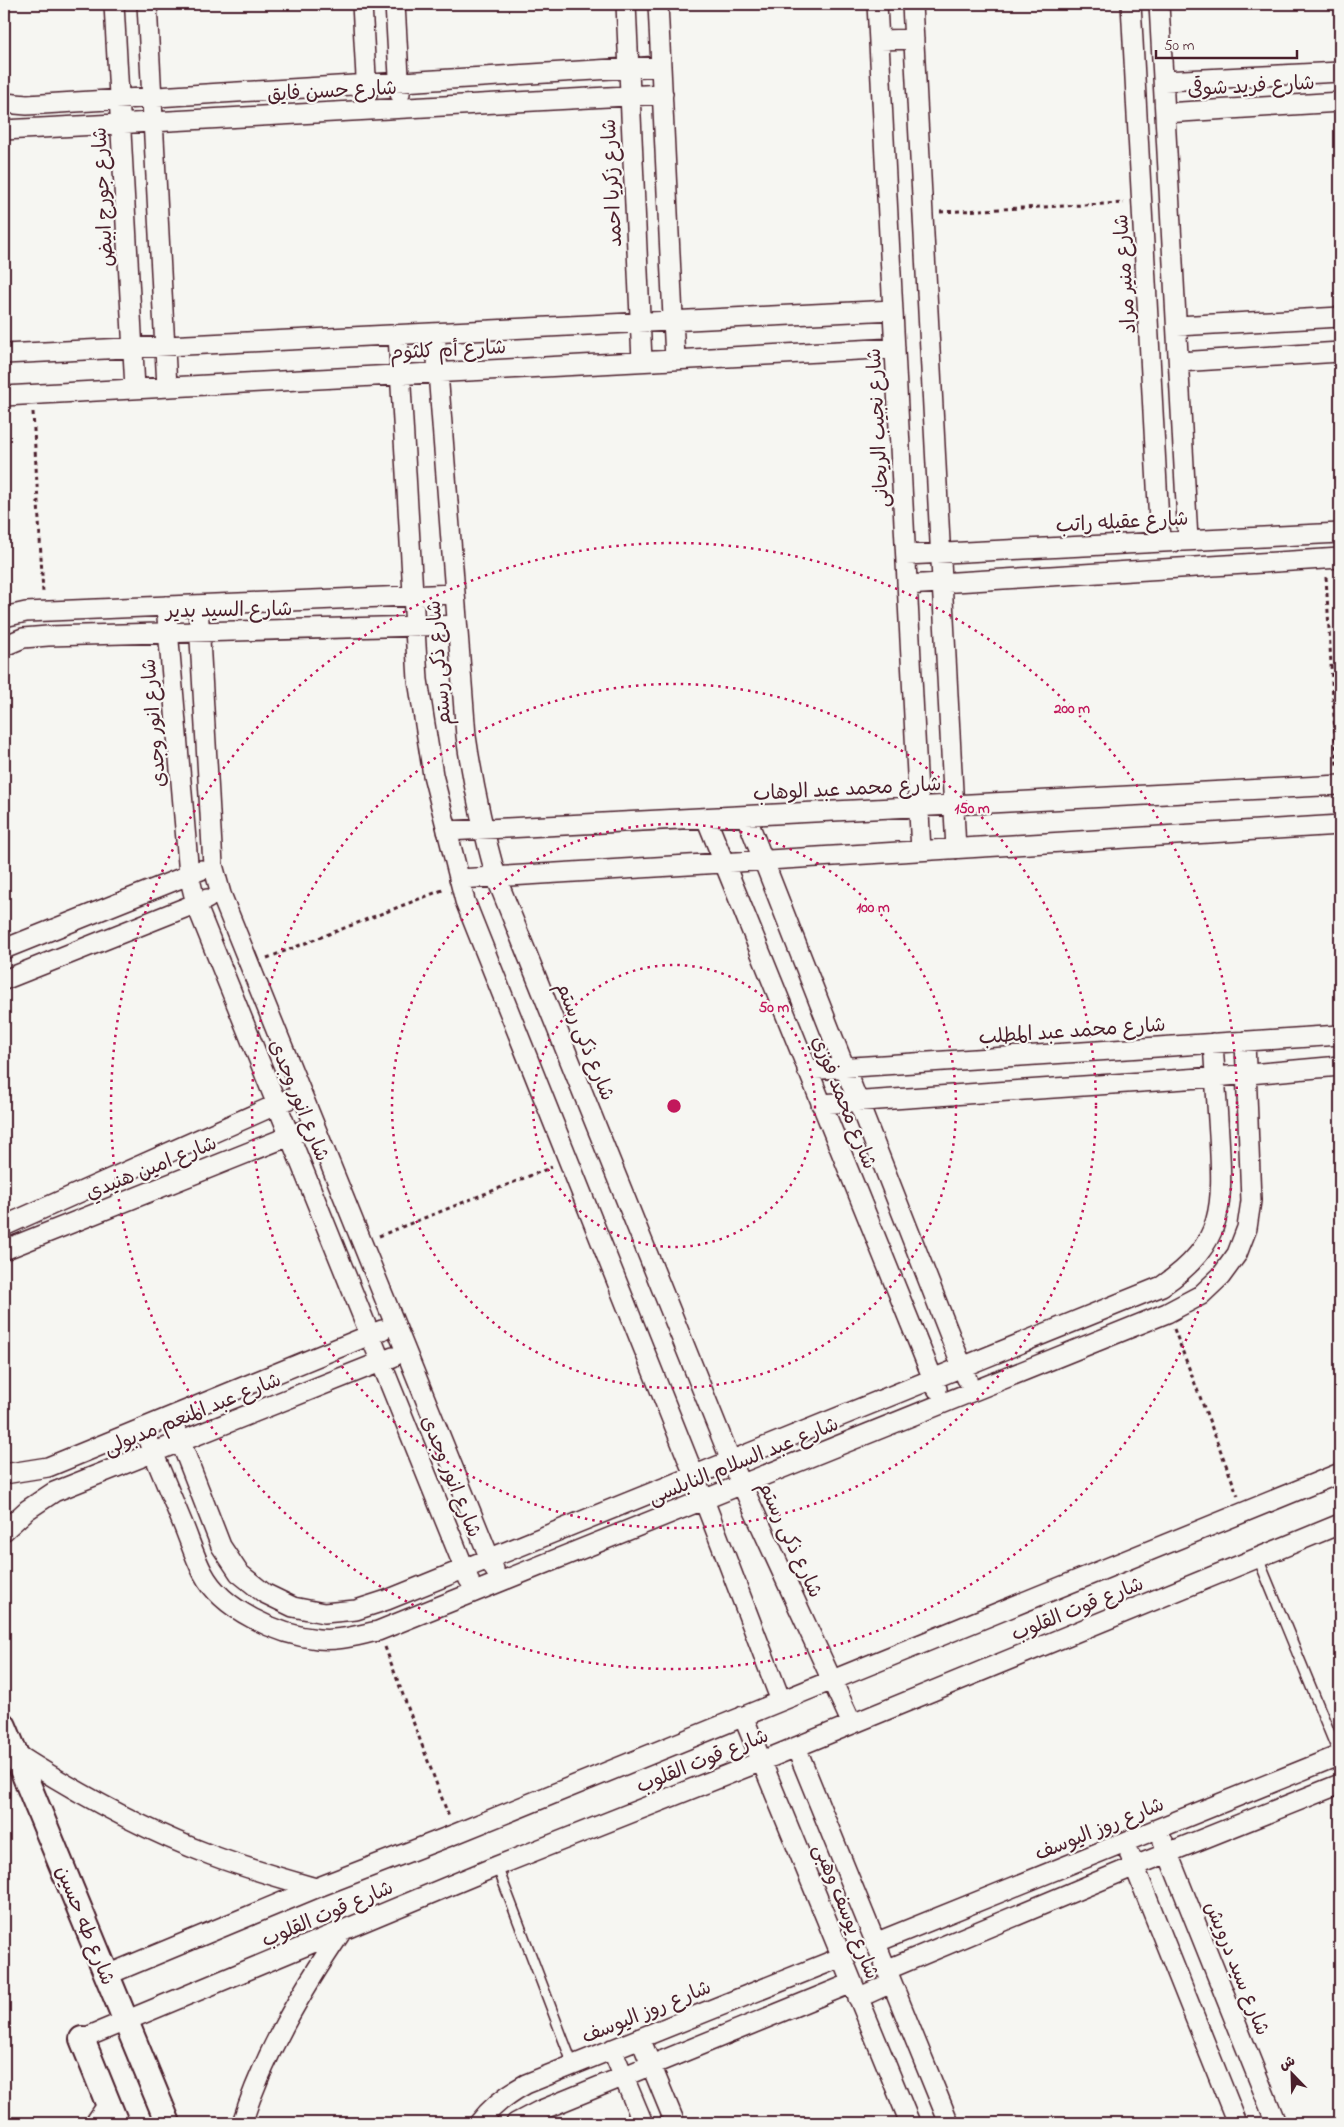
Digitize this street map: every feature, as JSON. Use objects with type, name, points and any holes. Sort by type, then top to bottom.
[{"type":"street","name":"شارع جورج ابيض","points":[[114,4],[135,388]]},
{"type":"street","points":[[147,4],[167,386]]},
{"type":"street","points":[[362,4],[368,110]]},
{"type":"street","points":[[395,4],[401,108]]},
{"type":"street","name":"شارع زكريا احمد","points":[[626,4],[642,361]]},
{"type":"street","points":[[658,4],[675,360]]},
{"type":"street","name":"شارع نجيب الريحانى","points":[[877,4],[921,851]]},
{"type":"street","points":[[912,4],[956,849]]},
{"type":"street","name":"شارع منير مراد","points":[[1131,4],[1160,541]]},
{"type":"street","points":[[1160,4],[1188,540]]},
{"type":"street","points":[[879,40],[914,39]]},
{"type":"street","name":"شارع حسن فايق","points":[[4,103],[27,105],[661,66]]},
{"type":"street","name":"شارع فريد شوقى","points":[[1164,81],[1340,72]]},
{"type":"street","name":"شارع حسن فايق","points":[[4,130],[662,94]]},
{"type":"street","name":"شارع فريد شوقى","points":[[1165,113],[1340,102]]},
{"type":"street","name":"شارع أم كلثوم","points":[[4,354],[893,310]]},
{"type":"street","points":[[1177,326],[1340,318]]},
{"type":"street","name":"شارع ذكى رستم","points":[[436,333],[466,736],[482,829],[496,877],[731,1461],[852,1724]]},
{"type":"street","name":"شارع ذكى رستم","points":[[398,335],[418,680],[433,775],[465,901],[704,1500],[781,1702]]},
{"type":"street","name":"شارع أم كلثوم","points":[[4,396],[895,348]]},
{"type":"street","points":[[1178,362],[1340,352]]},
{"type":"street","name":"شارع عقيله راتب","points":[[906,555],[1340,533]]},
{"type":"street","points":[[907,585],[1333,558]]},
{"type":"street","name":"شارع السيد بدير","points":[[4,617],[26,612],[44,611],[454,594]]},
{"type":"street","name":"شارع انور وجدى","points":[[198,604],[213,864],[221,894],[499,1582]]},
{"type":"street","name":"شارع انور وجدى","points":[[166,606],[189,875],[196,904],[474,1592]]},
{"type":"street","name":"شارع السيد بدير","points":[[4,646],[23,638],[48,636],[457,626]]},
{"type":"street","name":"شارع محمد عبد الوهاب","points":[[447,831],[1339,785]]},
{"type":"street","name":"شارع محمد فوزي","points":[[746,816],[972,1392]]},
{"type":"street","name":"شارع محمد فوزي","points":[[706,818],[942,1403]]},
{"type":"street","points":[[460,881],[496,877],[1339,825]]},
{"type":"street","points":[[4,949],[213,864]]},
{"type":"street","points":[[4,980],[221,894]]},
{"type":"street","name":"شارع محمد عبد المطلب","points":[[807,1070],[1340,1035]]},
{"type":"street","name":"شارع عبد السلام النابلسى","points":[[143,1428],[203,1574],[221,1595],[242,1612],[266,1625],[292,1634],[319,1639],[346,1638],[378,1631],[1168,1313],[1201,1295],[1221,1276],[1237,1254],[1247,1228],[1251,1201],[1245,1041]]},
{"type":"street","name":"شارع عبد السلام النابلسى","points":[[170,1416],[221,1546],[239,1572],[264,1593],[293,1607],[324,1613],[356,1610],[694,1476],[1162,1286],[1182,1272],[1199,1254],[1212,1233],[1217,1217],[1222,1185],[1213,1043]]},
{"type":"street","points":[[821,1104],[1246,1075],[1340,1066]]},
{"type":"street","name":"شارع امين هنيدي","points":[[4,1226],[302,1094]]},
{"type":"street","name":"شارع امين هنيدي","points":[[4,1250],[315,1126]]},
{"type":"street","name":"شارع عبد المنعم مدبولى","points":[[4,1474],[48,1467],[395,1324]]},
{"type":"street","name":"شارع عبد المنعم مدبولى","points":[[4,1531],[27,1510],[54,1492],[406,1352]]},
{"type":"street","name":"شارع قوت القلوب","points":[[107,1976],[316,1888],[781,1702],[1339,1473]]},
{"type":"street","name":"شارع قوت القلوب","points":[[82,2039],[497,1866],[762,1761],[1340,1524]]},
{"type":"street","name":"شارع يوسف وهبى","points":[[743,1716],[910,2123]]},
{"type":"street","name":"شارع طه حسين","points":[[4,1726],[168,2123]]},
{"type":"street","name":"شارع يوسف وهبى","points":[[796,1747],[949,2123]]},
{"type":"street","points":[[15,1753],[78,1792],[160,1834],[211,1855],[263,1873],[316,1888]]},
{"type":"street","name":"شارع روز اليوسف","points":[[875,1943],[1340,1755]]},
{"type":"street","points":[[516,2123],[538,2111],[651,2065],[855,1990],[1135,1866],[1340,1784]]},
{"type":"street","name":"شارع سيد درويش","points":[[1158,1829],[1276,2123]]},
{"type":"street","points":[[1125,1842],[1238,2123]]},
{"type":"street","points":[[242,2123],[274,2044],[305,1986],[342,1931]]},
{"type":"street","name":"شارع روز اليوسف","points":[[478,2123],[488,2110],[506,2095],[526,2084],[842,1957]]},
{"type":"street","points":[[640,2038],[675,2123]]},
{"type":"street","points":[[82,2039],[112,2114],[95,2123]]},
{"type":"street","points":[[612,2049],[643,2123]]},
{"type":"lane","points":[[1258,1558],[1340,1755]]},
{"type":"lane","points":[[497,1866],[573,2065]]},
{"type":"path","points":[[923,213],[1142,202]]},
{"type":"path","points":[[32,394],[44,611]]},
{"type":"path","points":[[1333,558],[1339,785]]},
{"type":"path","points":[[1339,825],[1340,866]]},
{"type":"path","points":[[250,965],[460,881]]},
{"type":"path","points":[[362,1243],[568,1160]]},
{"type":"path","points":[[1168,1313],[1244,1513]]},
{"type":"path","points":[[378,1631],[455,1834]]}]
